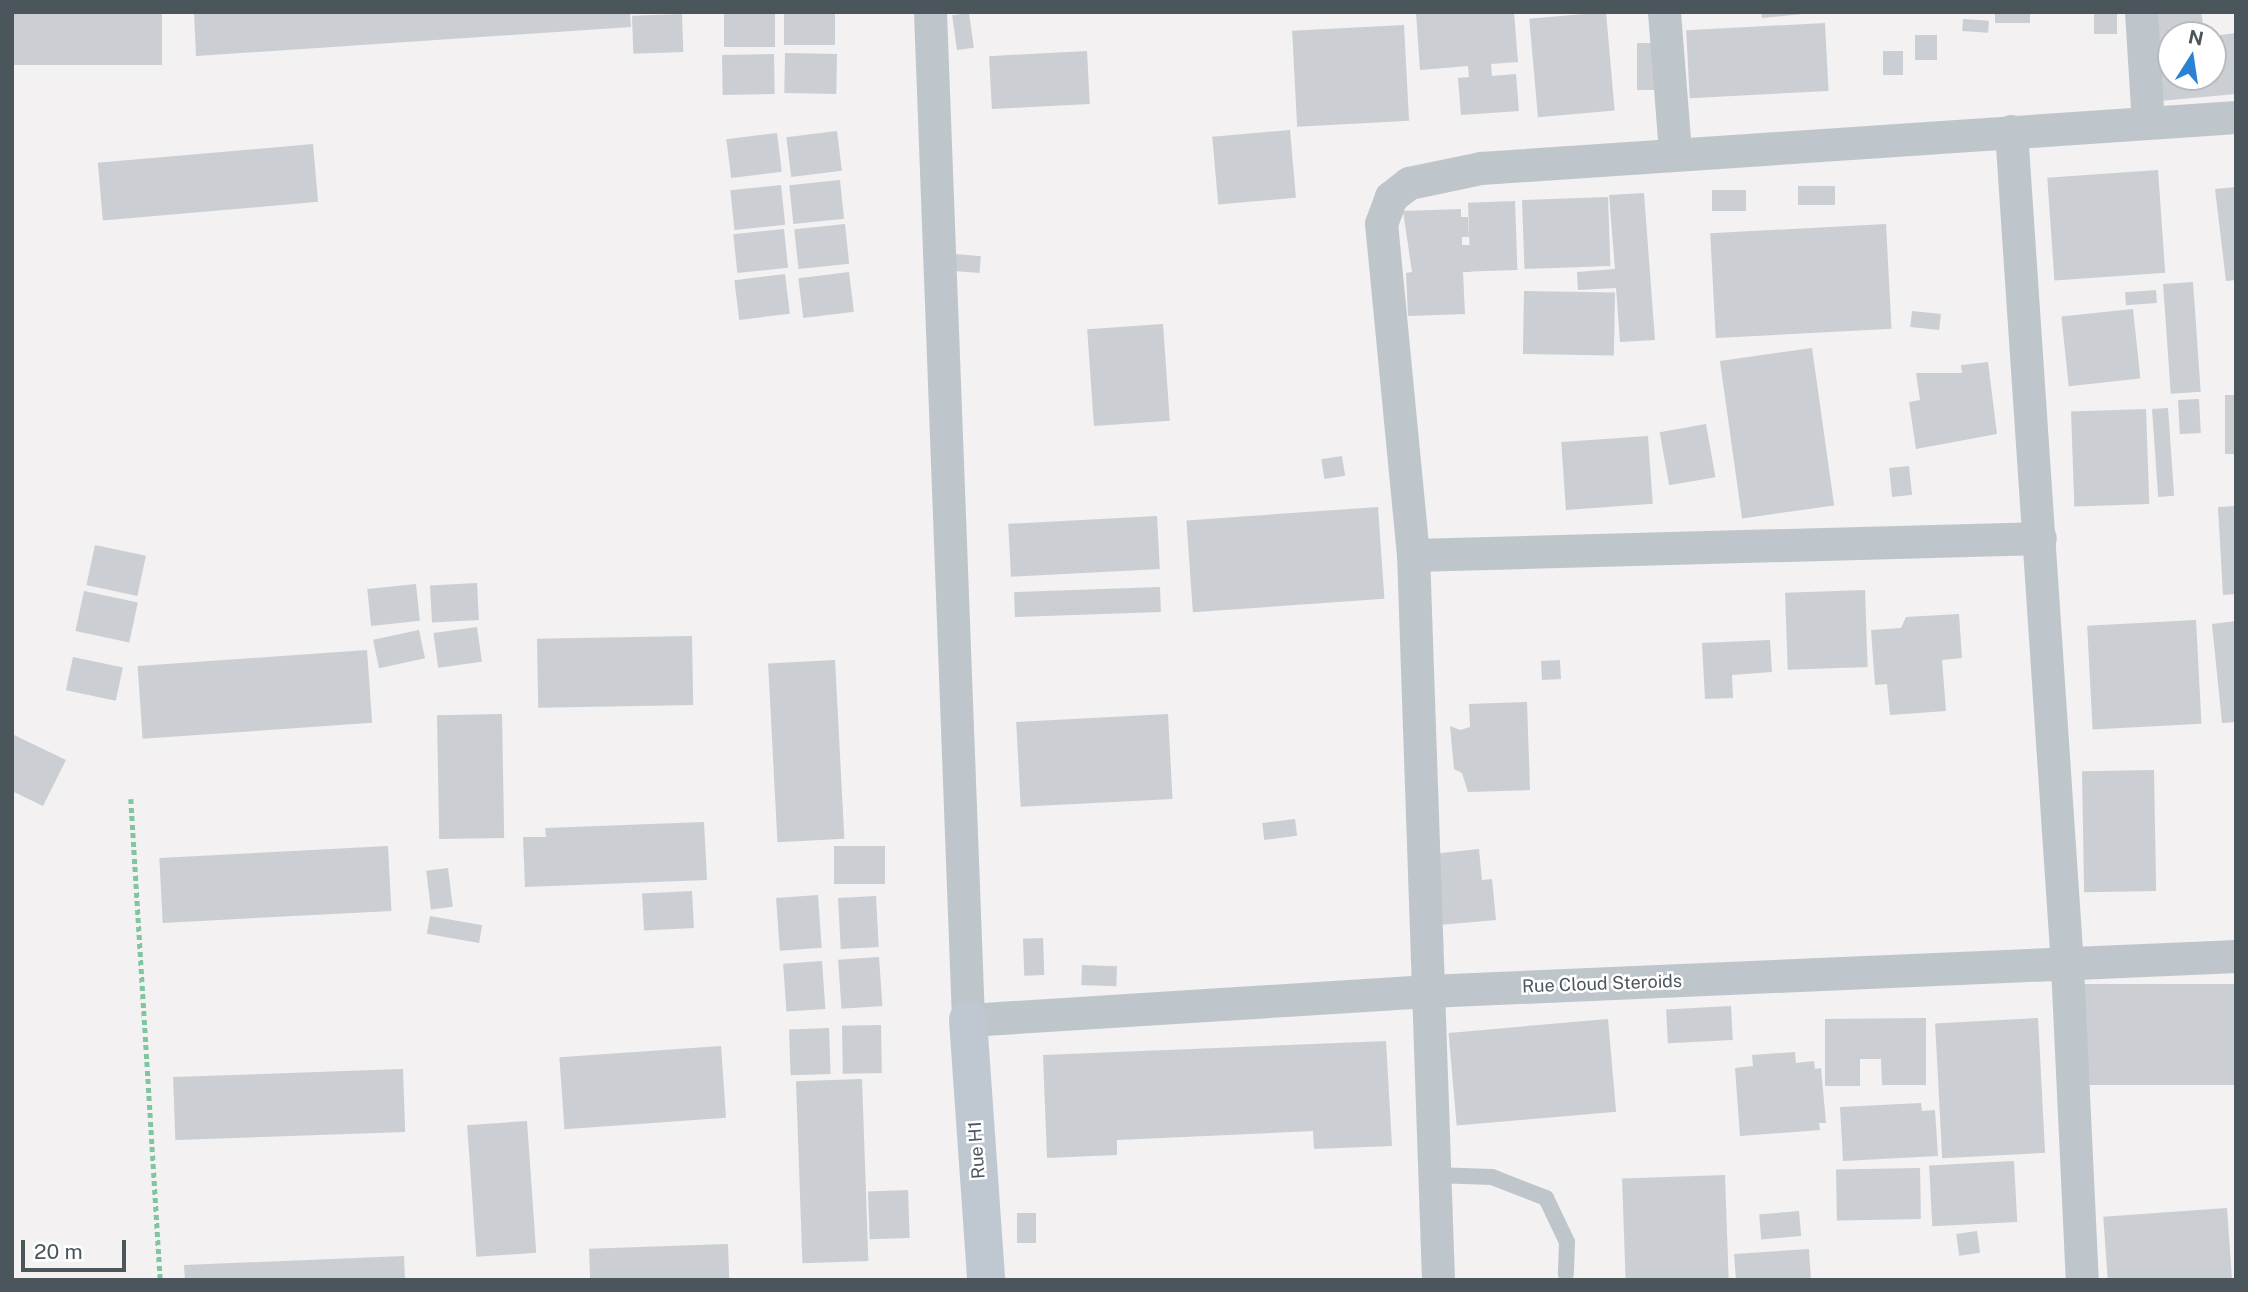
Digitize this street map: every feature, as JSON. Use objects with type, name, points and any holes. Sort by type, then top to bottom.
[{"type":"street","points":[[930,12],[968,1020]]},
{"type":"street","points":[[1664,12],[1675,153]]},
{"type":"street","points":[[2141,12],[2148,122]]},
{"type":"street","points":[[1438,1280],[1413,555],[1381,224],[1391,197],[1409,183],[1444,172],[1675,153],[2236,117]]},
{"type":"street","points":[[2011,131],[2067,965],[2082,1280]]},
{"type":"street","points":[[1413,555],[2040,538]]},
{"type":"street","name":"Rue Cloud Steroids","points":[[968,1020],[1428,991],[2236,956]]},
{"type":"street","name":"Rue H1","points":[[968,1020],[986,1280]]},
{"type":"lane","points":[[1434,1175],[1492,1177],[1546,1198],[1567,1241],[1566,1274]]},
{"type":"path","points":[[131,799],[160,1280]]},
{"type":"building","points":[[12,12],[162,12],[162,65],[12,65]]},
{"type":"building","points":[[194,12],[630,12],[631,27],[196,56]]},
{"type":"building","points":[[724,12],[775,12],[775,47],[724,47]]},
{"type":"building","points":[[784,12],[835,12],[835,45],[784,45]]},
{"type":"building","points":[[1416,12],[1514,12],[1518,62],[1491,64],[1492,76],[1516,74],[1519,111],[1461,115],[1458,78],[1469,77],[1468,66],[1420,70]]},
{"type":"building","points":[[1606,12],[1615,111],[1538,117],[1529,19]]},
{"type":"building","points":[[1761,12],[1803,12],[1803,14],[1762,18]]},
{"type":"building","points":[[1995,12],[2030,12],[2030,23],[1995,23]]},
{"type":"building","points":[[2094,12],[2117,12],[2117,34],[2094,34]]},
{"type":"building","points":[[2150,12],[2201,12],[2203,21],[2157,21],[2157,74]]},
{"type":"building","points":[[969,13],[974,48],[957,50],[952,15]]},
{"type":"building","points":[[682,14],[683,52],[633,54],[632,16]]},
{"type":"building","points":[[1963,19],[1989,21],[1988,33],[1962,31]]},
{"type":"building","points":[[1825,23],[1829,91],[1690,98],[1686,30]]},
{"type":"building","points":[[1404,25],[1409,121],[1297,127],[1292,31]]},
{"type":"building","points":[[2236,33],[2236,94],[2160,101],[2159,91],[2227,91],[2227,34]]},
{"type":"building","points":[[1915,35],[1937,35],[1937,60],[1915,60]]},
{"type":"building","points":[[1637,43],[1660,43],[1660,90],[1637,90]]},
{"type":"building","points":[[1087,51],[1090,104],[992,109],[989,56]]},
{"type":"building","points":[[1883,51],[1903,51],[1903,75],[1883,75]]},
{"type":"building","points":[[785,53],[837,54],[836,94],[784,93]]},
{"type":"building","points":[[774,54],[775,94],[723,95],[722,55]]},
{"type":"building","points":[[1290,130],[1296,198],[1218,205],[1212,137]]},
{"type":"building","points":[[837,131],[842,171],[791,177],[786,137]]},
{"type":"building","points":[[777,133],[782,172],[731,178],[726,139]]},
{"type":"building","points":[[313,144],[318,202],[103,221],[98,163]]},
{"type":"building","points":[[2158,170],[2165,273],[2054,280],[2047,178]]},
{"type":"building","points":[[840,180],[844,219],[793,224],[789,185]]},
{"type":"building","points":[[781,185],[785,225],[734,230],[730,190]]},
{"type":"building","points":[[1798,186],[1835,186],[1835,205],[1798,205]]},
{"type":"building","points":[[2236,187],[2236,280],[2226,281],[2215,189]]},
{"type":"building","points":[[1712,190],[1746,190],[1746,211],[1712,211]]},
{"type":"building","points":[[1644,193],[1655,340],[1620,342],[1616,288],[1578,290],[1577,272],[1615,269],[1609,195]]},
{"type":"building","points":[[1608,197],[1610,266],[1524,269],[1522,200]]},
{"type":"building","points":[[1515,201],[1517,270],[1470,272],[1468,203]]},
{"type":"building","points":[[1461,209],[1461,217],[1468,217],[1469,237],[1462,237],[1462,245],[1470,245],[1471,272],[1463,272],[1465,314],[1408,316],[1406,273],[1412,272],[1403,211]]},
{"type":"building","points":[[845,224],[849,264],[798,269],[794,229]]},
{"type":"building","points":[[1886,224],[1891,329],[1716,338],[1710,233]]},
{"type":"building","points":[[784,229],[788,268],[737,273],[733,234]]},
{"type":"building","points":[[956,254],[981,256],[979,273],[955,271]]},
{"type":"building","points":[[849,272],[854,312],[803,318],[798,278]]},
{"type":"building","points":[[785,274],[790,314],[739,320],[734,280]]},
{"type":"building","points":[[2193,282],[2201,392],[2171,394],[2163,284]]},
{"type":"building","points":[[2156,290],[2157,303],[2126,305],[2125,292]]},
{"type":"building","points":[[1524,291],[1615,293],[1614,356],[1523,354]]},
{"type":"building","points":[[2133,309],[2140,379],[2069,386],[2061,317]]},
{"type":"building","points":[[1912,311],[1941,314],[1939,330],[1910,327]]},
{"type":"building","points":[[1163,324],[1170,421],[1094,426],[1087,329]]},
{"type":"building","points":[[1812,348],[1834,505],[1742,518],[1720,361]]},
{"type":"building","points":[[1988,362],[1997,434],[1916,449],[1909,402],[1920,400],[1916,373],[1962,373],[1961,365]]},
{"type":"building","points":[[2225,395],[2236,395],[2236,454],[2225,454]]},
{"type":"building","points":[[2199,399],[2201,433],[2180,434],[2178,400]]},
{"type":"building","points":[[2168,408],[2174,496],[2158,497],[2152,409]]},
{"type":"building","points":[[2146,409],[2149,504],[2074,507],[2071,412]]},
{"type":"building","points":[[1706,424],[1715,477],[1669,485],[1660,432]]},
{"type":"building","points":[[1648,436],[1653,504],[1566,510],[1561,442]]},
{"type":"building","points":[[1342,456],[1345,476],[1324,479],[1321,459]]},
{"type":"building","points":[[1909,466],[1912,495],[1892,497],[1889,468]]},
{"type":"building","points":[[2236,506],[2236,594],[2223,595],[2218,507]]},
{"type":"building","points":[[1378,507],[1384,599],[1193,612],[1186,520]]},
{"type":"building","points":[[1157,516],[1160,569],[1011,577],[1008,524]]},
{"type":"building","points":[[95,545],[146,556],[137,596],[86,585]]},
{"type":"building","points":[[477,583],[479,620],[432,622],[430,585]]},
{"type":"building","points":[[416,584],[420,621],[371,626],[367,589]]},
{"type":"building","points":[[1160,587],[1161,612],[1015,617],[1014,592]]},
{"type":"building","points":[[1865,590],[1868,667],[1788,670],[1785,593]]},
{"type":"building","points":[[84,591],[138,602],[129,643],[75,631]]},
{"type":"building","points":[[1959,614],[1962,658],[1942,660],[1946,711],[1890,715],[1887,684],[1875,685],[1871,630],[1901,628],[1906,617]]},
{"type":"building","points":[[2196,620],[2201,724],[2093,730],[2087,626]]},
{"type":"building","points":[[2236,621],[2236,722],[2222,723],[2212,624]]},
{"type":"building","points":[[477,627],[482,662],[438,668],[433,633]]},
{"type":"building","points":[[419,630],[425,658],[379,668],[373,640]]},
{"type":"building","points":[[692,636],[693,705],[538,708],[537,639]]},
{"type":"building","points":[[1770,640],[1772,672],[1732,675],[1733,698],[1705,699],[1702,643]]},
{"type":"building","points":[[367,650],[372,723],[143,739],[138,666]]},
{"type":"building","points":[[73,657],[123,668],[116,701],[66,690]]},
{"type":"building","points":[[835,660],[844,839],[777,842],[768,664]]},
{"type":"building","points":[[1560,660],[1561,679],[1542,680],[1541,661]]},
{"type":"building","points":[[1527,702],[1530,790],[1468,792],[1462,773],[1454,769],[1450,726],[1460,730],[1470,727],[1469,704]]},
{"type":"building","points":[[502,714],[504,838],[439,839],[437,715]]},
{"type":"building","points":[[1168,714],[1172,799],[1021,807],[1016,722]]},
{"type":"building","points":[[12,734],[66,760],[43,806],[12,791]]},
{"type":"building","points":[[2154,770],[2156,891],[2084,892],[2082,771]]},
{"type":"building","points":[[1295,819],[1297,836],[1264,840],[1262,823]]},
{"type":"building","points":[[704,822],[707,880],[525,887],[523,837],[546,837],[545,828]]},
{"type":"building","points":[[388,846],[391,911],[163,923],[159,858]]},
{"type":"building","points":[[834,846],[885,846],[885,884],[834,884]]},
{"type":"building","points":[[1479,849],[1482,880],[1492,879],[1496,920],[1439,925],[1432,854]]},
{"type":"building","points":[[448,868],[453,907],[431,909],[426,871]]},
{"type":"building","points":[[692,891],[694,928],[644,931],[642,894]]},
{"type":"building","points":[[818,895],[822,948],[780,951],[776,898]]},
{"type":"building","points":[[876,896],[879,947],[841,949],[838,898]]},
{"type":"building","points":[[430,916],[482,925],[479,943],[427,934]]},
{"type":"building","points":[[1043,938],[1044,975],[1024,976],[1023,939]]},
{"type":"building","points":[[879,957],[882,1006],[842,1009],[838,960]]},
{"type":"building","points":[[822,961],[825,1009],[786,1012],[783,964]]},
{"type":"building","points":[[1082,965],[1117,966],[1116,986],[1081,985]]},
{"type":"building","points":[[2084,984],[2236,984],[2236,1085],[2084,1085]]},
{"type":"building","points":[[1731,1006],[1733,1040],[1668,1043],[1666,1009]]},
{"type":"building","points":[[1926,1018],[1926,1085],[1882,1085],[1881,1059],[1860,1059],[1860,1086],[1825,1086],[1825,1019]]},
{"type":"building","points":[[2038,1018],[2045,1153],[1942,1158],[1935,1023]]},
{"type":"building","points":[[1608,1019],[1616,1112],[1457,1126],[1449,1033]]},
{"type":"building","points":[[881,1025],[882,1073],[843,1074],[842,1026]]},
{"type":"building","points":[[829,1028],[831,1074],[791,1075],[789,1029]]},
{"type":"building","points":[[1386,1041],[1392,1146],[1314,1149],[1313,1131],[1117,1140],[1117,1155],[1047,1158],[1043,1055]]},
{"type":"building","points":[[721,1046],[726,1118],[564,1129],[559,1057]]},
{"type":"building","points":[[1795,1052],[1796,1063],[1814,1061],[1815,1069],[1821,1068],[1826,1123],[1819,1123],[1820,1130],[1740,1136],[1735,1068],[1753,1066],[1752,1055]]},
{"type":"building","points":[[403,1069],[405,1132],[175,1140],[173,1077]]},
{"type":"building","points":[[862,1079],[868,1261],[802,1263],[796,1081]]},
{"type":"building","points":[[1921,1103],[1922,1111],[1935,1110],[1938,1156],[1843,1161],[1840,1107]]},
{"type":"building","points":[[527,1121],[536,1253],[476,1257],[467,1125]]},
{"type":"building","points":[[2014,1161],[2017,1222],[1932,1226],[1929,1165]]},
{"type":"building","points":[[1920,1168],[1921,1219],[1837,1220],[1836,1169]]},
{"type":"building","points":[[1725,1175],[1729,1280],[1626,1280],[1622,1179]]},
{"type":"building","points":[[908,1190],[910,1238],[870,1239],[868,1191]]},
{"type":"building","points":[[2227,1208],[2232,1280],[2108,1280],[2103,1217]]},
{"type":"building","points":[[1799,1211],[1801,1236],[1761,1239],[1759,1214]]},
{"type":"building","points":[[1017,1213],[1036,1213],[1036,1243],[1017,1243]]},
{"type":"building","points":[[1977,1231],[1980,1253],[1959,1256],[1956,1234]]},
{"type":"building","points":[[728,1244],[729,1280],[590,1280],[589,1249]]},
{"type":"building","points":[[1809,1249],[1811,1280],[1736,1280],[1734,1254]]},
{"type":"building","points":[[404,1256],[405,1280],[185,1280],[184,1265]]}]
